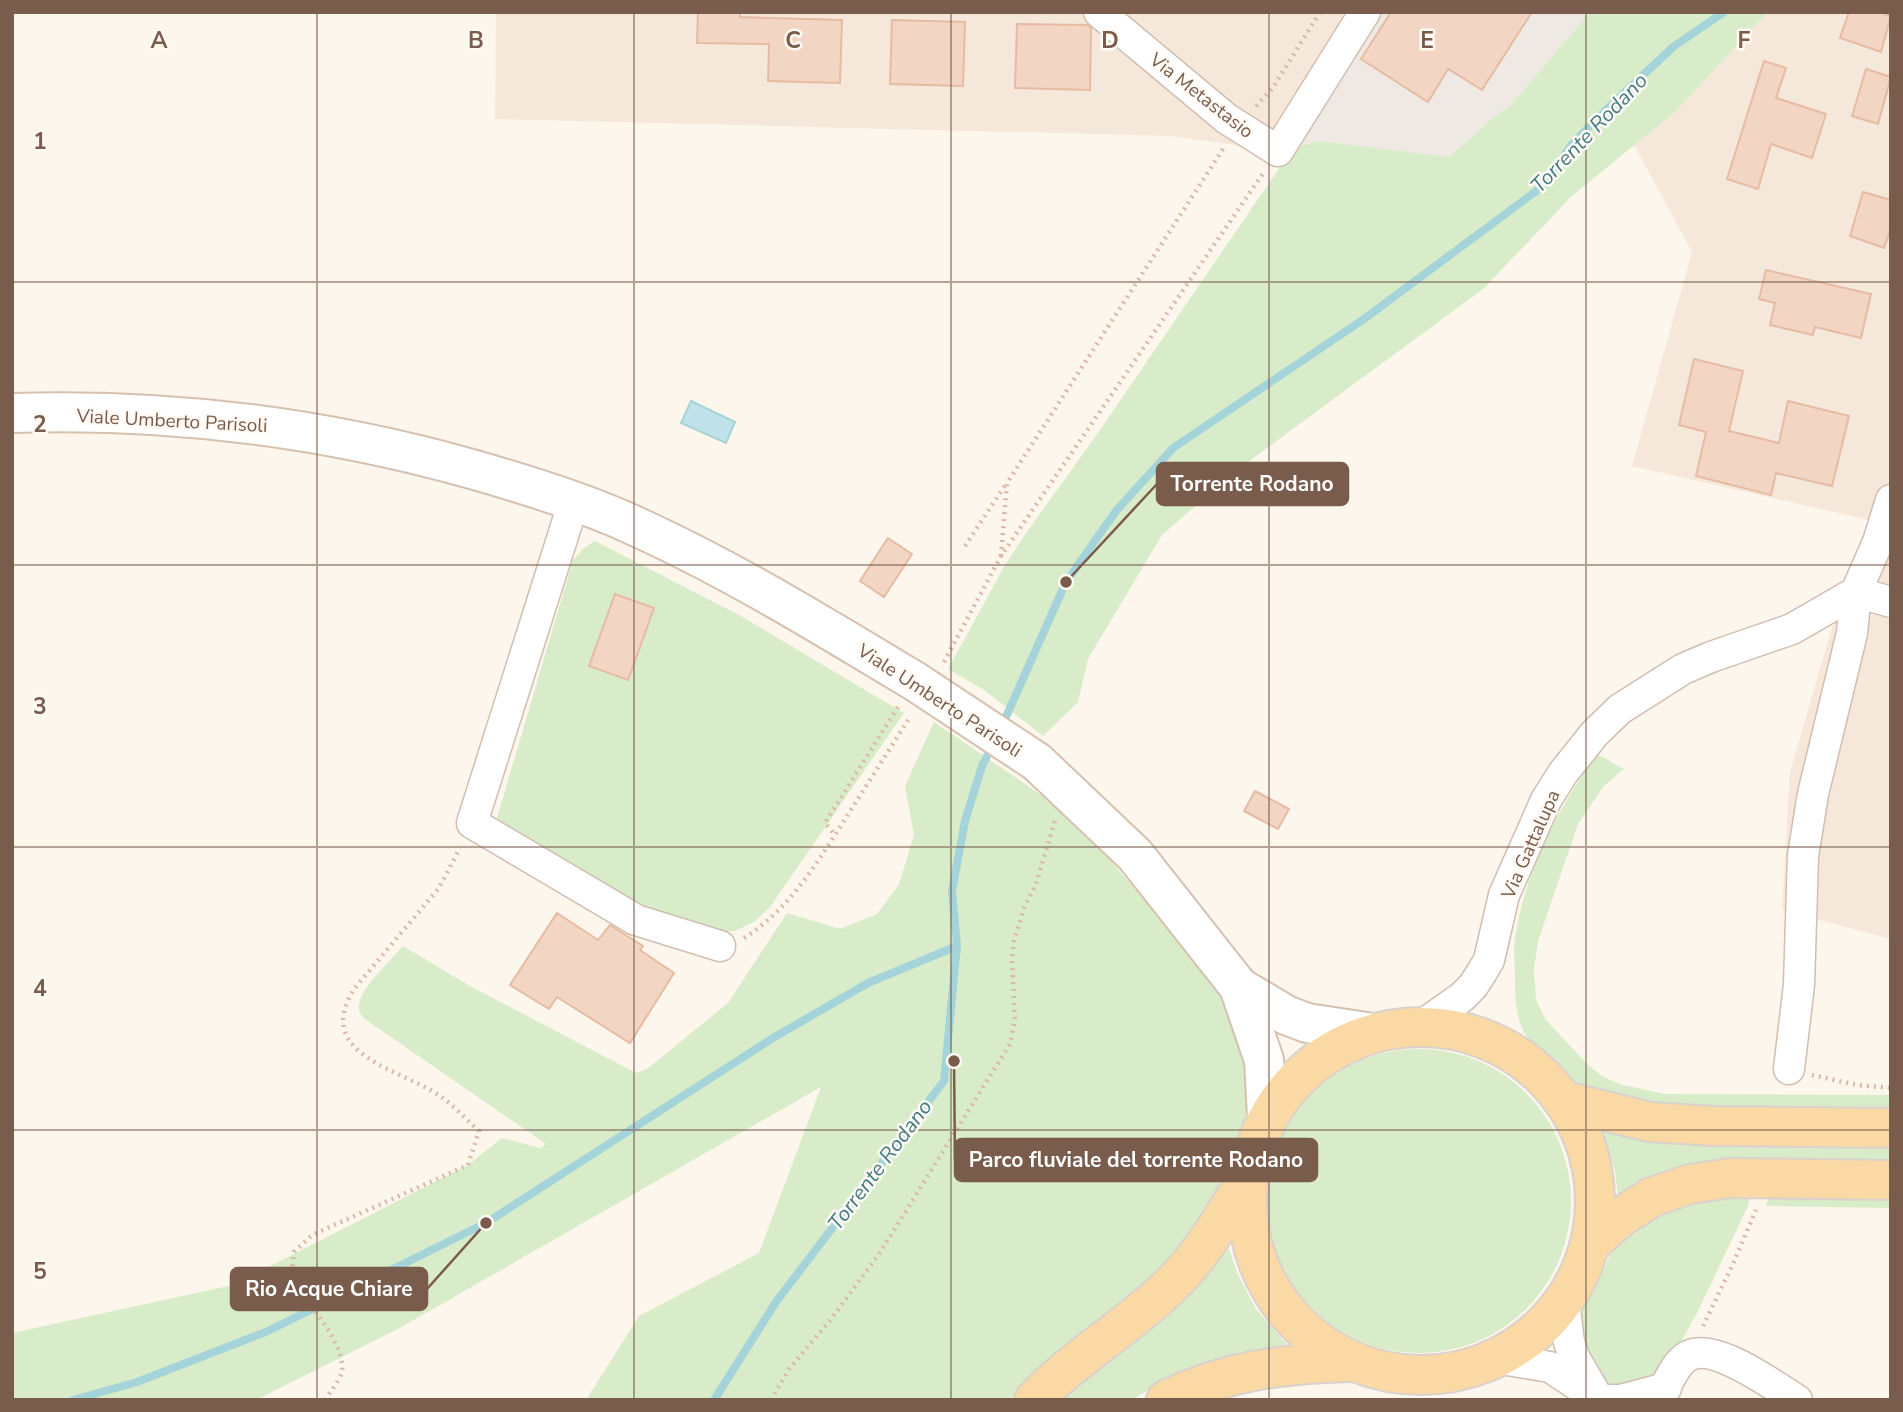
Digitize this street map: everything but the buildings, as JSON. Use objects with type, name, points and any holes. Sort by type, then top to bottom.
[{"type":"main road","name":"Viale Umberto Parisoli","points":[[12,413],[162,416],[278,426],[393,447],[508,479],[574,501],[622,520],[729,572],[1037,762],[1135,855],[1239,987],[1264,1060],[1267,1115]]},
{"type":"main road","name":"Viale Umberto Parisoli","points":[[1239,987],[1286,1015],[1307,1023],[1373,1033]]},
{"type":"main road","points":[[1034,1400],[1083,1355],[1172,1284],[1200,1254],[1247,1179],[1267,1115],[1302,1073],[1323,1056],[1373,1033],[1421,1026],[1449,1029],[1476,1035],[1515,1055],[1546,1079],[1564,1101],[1577,1122],[1592,1169],[1594,1219],[1590,1244],[1564,1301],[1545,1324],[1522,1343],[1496,1358],[1466,1369],[1435,1374],[1404,1374],[1350,1362],[1293,1364],[1227,1375],[1166,1400]]},
{"type":"main road","points":[[1564,1101],[1650,1122],[1714,1126],[1891,1128]]},
{"type":"main road","points":[[1590,1244],[1621,1217],[1652,1197],[1690,1184],[1730,1178],[1891,1180]]},
{"type":"main road","points":[[1247,1179],[1246,1213],[1252,1249],[1266,1282],[1286,1312],[1312,1338],[1350,1362]]},
{"type":"street","name":"Via Metastasio","points":[[1099,12],[1238,126],[1278,151]]},
{"type":"street","points":[[1278,151],[1365,12]]},
{"type":"street","points":[[1789,1069],[1799,985],[1802,856],[1813,794],[1852,633],[1856,592],[1878,542],[1891,500]]},
{"type":"street","points":[[574,501],[472,823],[636,920],[720,946]]},
{"type":"street","points":[[1856,592],[1891,602]]},
{"type":"street","name":"Via Gattalupa","points":[[1421,1026],[1462,998],[1482,972],[1489,960],[1504,895],[1546,800],[1563,773],[1595,733],[1620,709],[1683,669],[1792,629],[1856,592]]},
{"type":"street","points":[[1564,1301],[1569,1342],[1574,1357],[1600,1400]]},
{"type":"street","points":[[1496,1358],[1549,1367],[1600,1400],[1662,1394],[1684,1358],[1694,1353],[1720,1356],[1797,1400]]},
{"type":"path","points":[[965,546],[1238,126],[1272,89],[1320,12]]},
{"type":"path","points":[[720,946],[741,939],[762,926],[785,906],[810,874],[918,690],[1001,556],[1278,151]]},
{"type":"path","points":[[1001,556],[1007,483]]},
{"type":"path","points":[[835,835],[825,823],[918,690]]},
{"type":"path","points":[[771,1400],[789,1369],[832,1318],[881,1251],[1010,1044],[1014,1018],[1014,941],[1056,823],[1050,813]]},
{"type":"path","points":[[325,1400],[342,1372],[340,1354],[322,1322],[291,1279],[294,1252],[312,1235],[468,1165],[476,1146],[479,1131],[470,1122],[442,1097],[356,1051],[345,1037],[342,1022],[345,1004],[354,989],[439,888],[472,823]]},
{"type":"path","points":[[1789,1069],[1857,1085],[1891,1088]]},
{"type":"path","points":[[1694,1353],[1704,1323],[1733,1264],[1759,1201]]},
{"type":"shaded area","points":[[496,12],[1365,12],[1278,151],[1171,136],[495,119]]},
{"type":"shaded area","points":[[1365,12],[1590,12],[1509,107],[1449,157],[1319,141],[1278,151]]},
{"type":"shaded area","points":[[1768,12],[1891,12],[1891,939],[1782,910],[1790,772],[1845,583],[1882,523],[1632,466],[1692,252],[1634,145],[1676,111]]},
{"type":"green space","points":[[1590,12],[1768,12],[1676,111],[1572,196],[1483,289],[1237,470],[1162,535],[1088,659],[1078,702],[1043,736],[984,690],[948,669],[1005,565],[1024,536],[1098,433],[1293,148],[1319,141],[1449,157],[1509,107]]},
{"type":"green space","points":[[595,541],[739,615],[904,713],[770,907],[754,922],[735,931],[717,932],[643,911],[494,828],[573,560]]},
{"type":"green space","points":[[934,722],[1074,817],[1177,939],[1232,1012],[1250,1056],[1250,1101],[1225,1180],[1204,1223],[1155,1284],[1093,1325],[1010,1400],[586,1400],[639,1316],[759,1253],[821,1087],[398,1329],[256,1400],[12,1400],[12,1333],[233,1285],[468,1165],[502,1138],[540,1148],[546,1144],[361,1015],[359,1009],[363,994],[403,946],[470,986],[636,1073],[647,1069],[728,1003],[787,913],[840,929],[877,914],[899,884],[914,835],[905,786]]},
{"type":"green space","points":[[1597,754],[1624,769],[1604,786],[1578,824],[1538,941],[1534,969],[1536,1000],[1546,1020],[1587,1064],[1602,1076],[1619,1084],[1665,1094],[1891,1095],[1891,1112],[1630,1109],[1590,1095],[1526,1035],[1518,1016],[1516,1002],[1514,947],[1526,890],[1557,818]]},
{"type":"green space","points":[[1419,1049],[1449,1052],[1491,1067],[1515,1083],[1537,1105],[1553,1129],[1564,1157],[1571,1201],[1568,1231],[1553,1273],[1537,1297],[1515,1319],[1491,1335],[1463,1346],[1419,1353],[1389,1350],[1347,1335],[1323,1319],[1301,1297],[1285,1273],[1274,1245],[1267,1201],[1270,1171],[1285,1129],[1301,1105],[1323,1083],[1347,1067],[1375,1056]]},
{"type":"green space","points":[[1602,1130],[1891,1141],[1891,1166],[1618,1198],[1615,1170]]},
{"type":"green space","points":[[1772,1187],[1891,1190],[1891,1208],[1766,1206]]},
{"type":"green space","points":[[1750,1196],[1748,1206],[1697,1313],[1661,1378],[1623,1386],[1601,1379],[1594,1371],[1585,1349],[1578,1314],[1595,1289],[1614,1245],[1672,1205],[1712,1198]]},
{"type":"green space","points":[[1227,1243],[1238,1275],[1256,1309],[1289,1347],[1153,1387],[1132,1400],[1053,1400]]},
{"type":"water","points":[[691,401],[735,422],[726,443],[681,423]]},
{"type":"waterway","name":"Torrente Rodano","points":[[1001,728],[1066,582],[1116,511],[1173,448],[1364,319],[1543,186],[1572,144],[1606,110],[1673,47],[1724,12]]},
{"type":"waterway","name":"Torrente Rodano","points":[[714,1400],[776,1302],[944,1081],[957,946],[952,891],[965,821],[982,766],[992,746]]},
{"type":"waterway","points":[[73,1400],[137,1382],[268,1331],[486,1223],[773,1038],[868,983],[957,946]]},
{"type":"place","name":"Torrente Rodano","points":[[1066,582]]},
{"type":"place","name":"Parco fluviale del torrente Rodano","points":[[954,1061]]},
{"type":"place","name":"Rio Acque Chiare","points":[[486,1223]]}]
